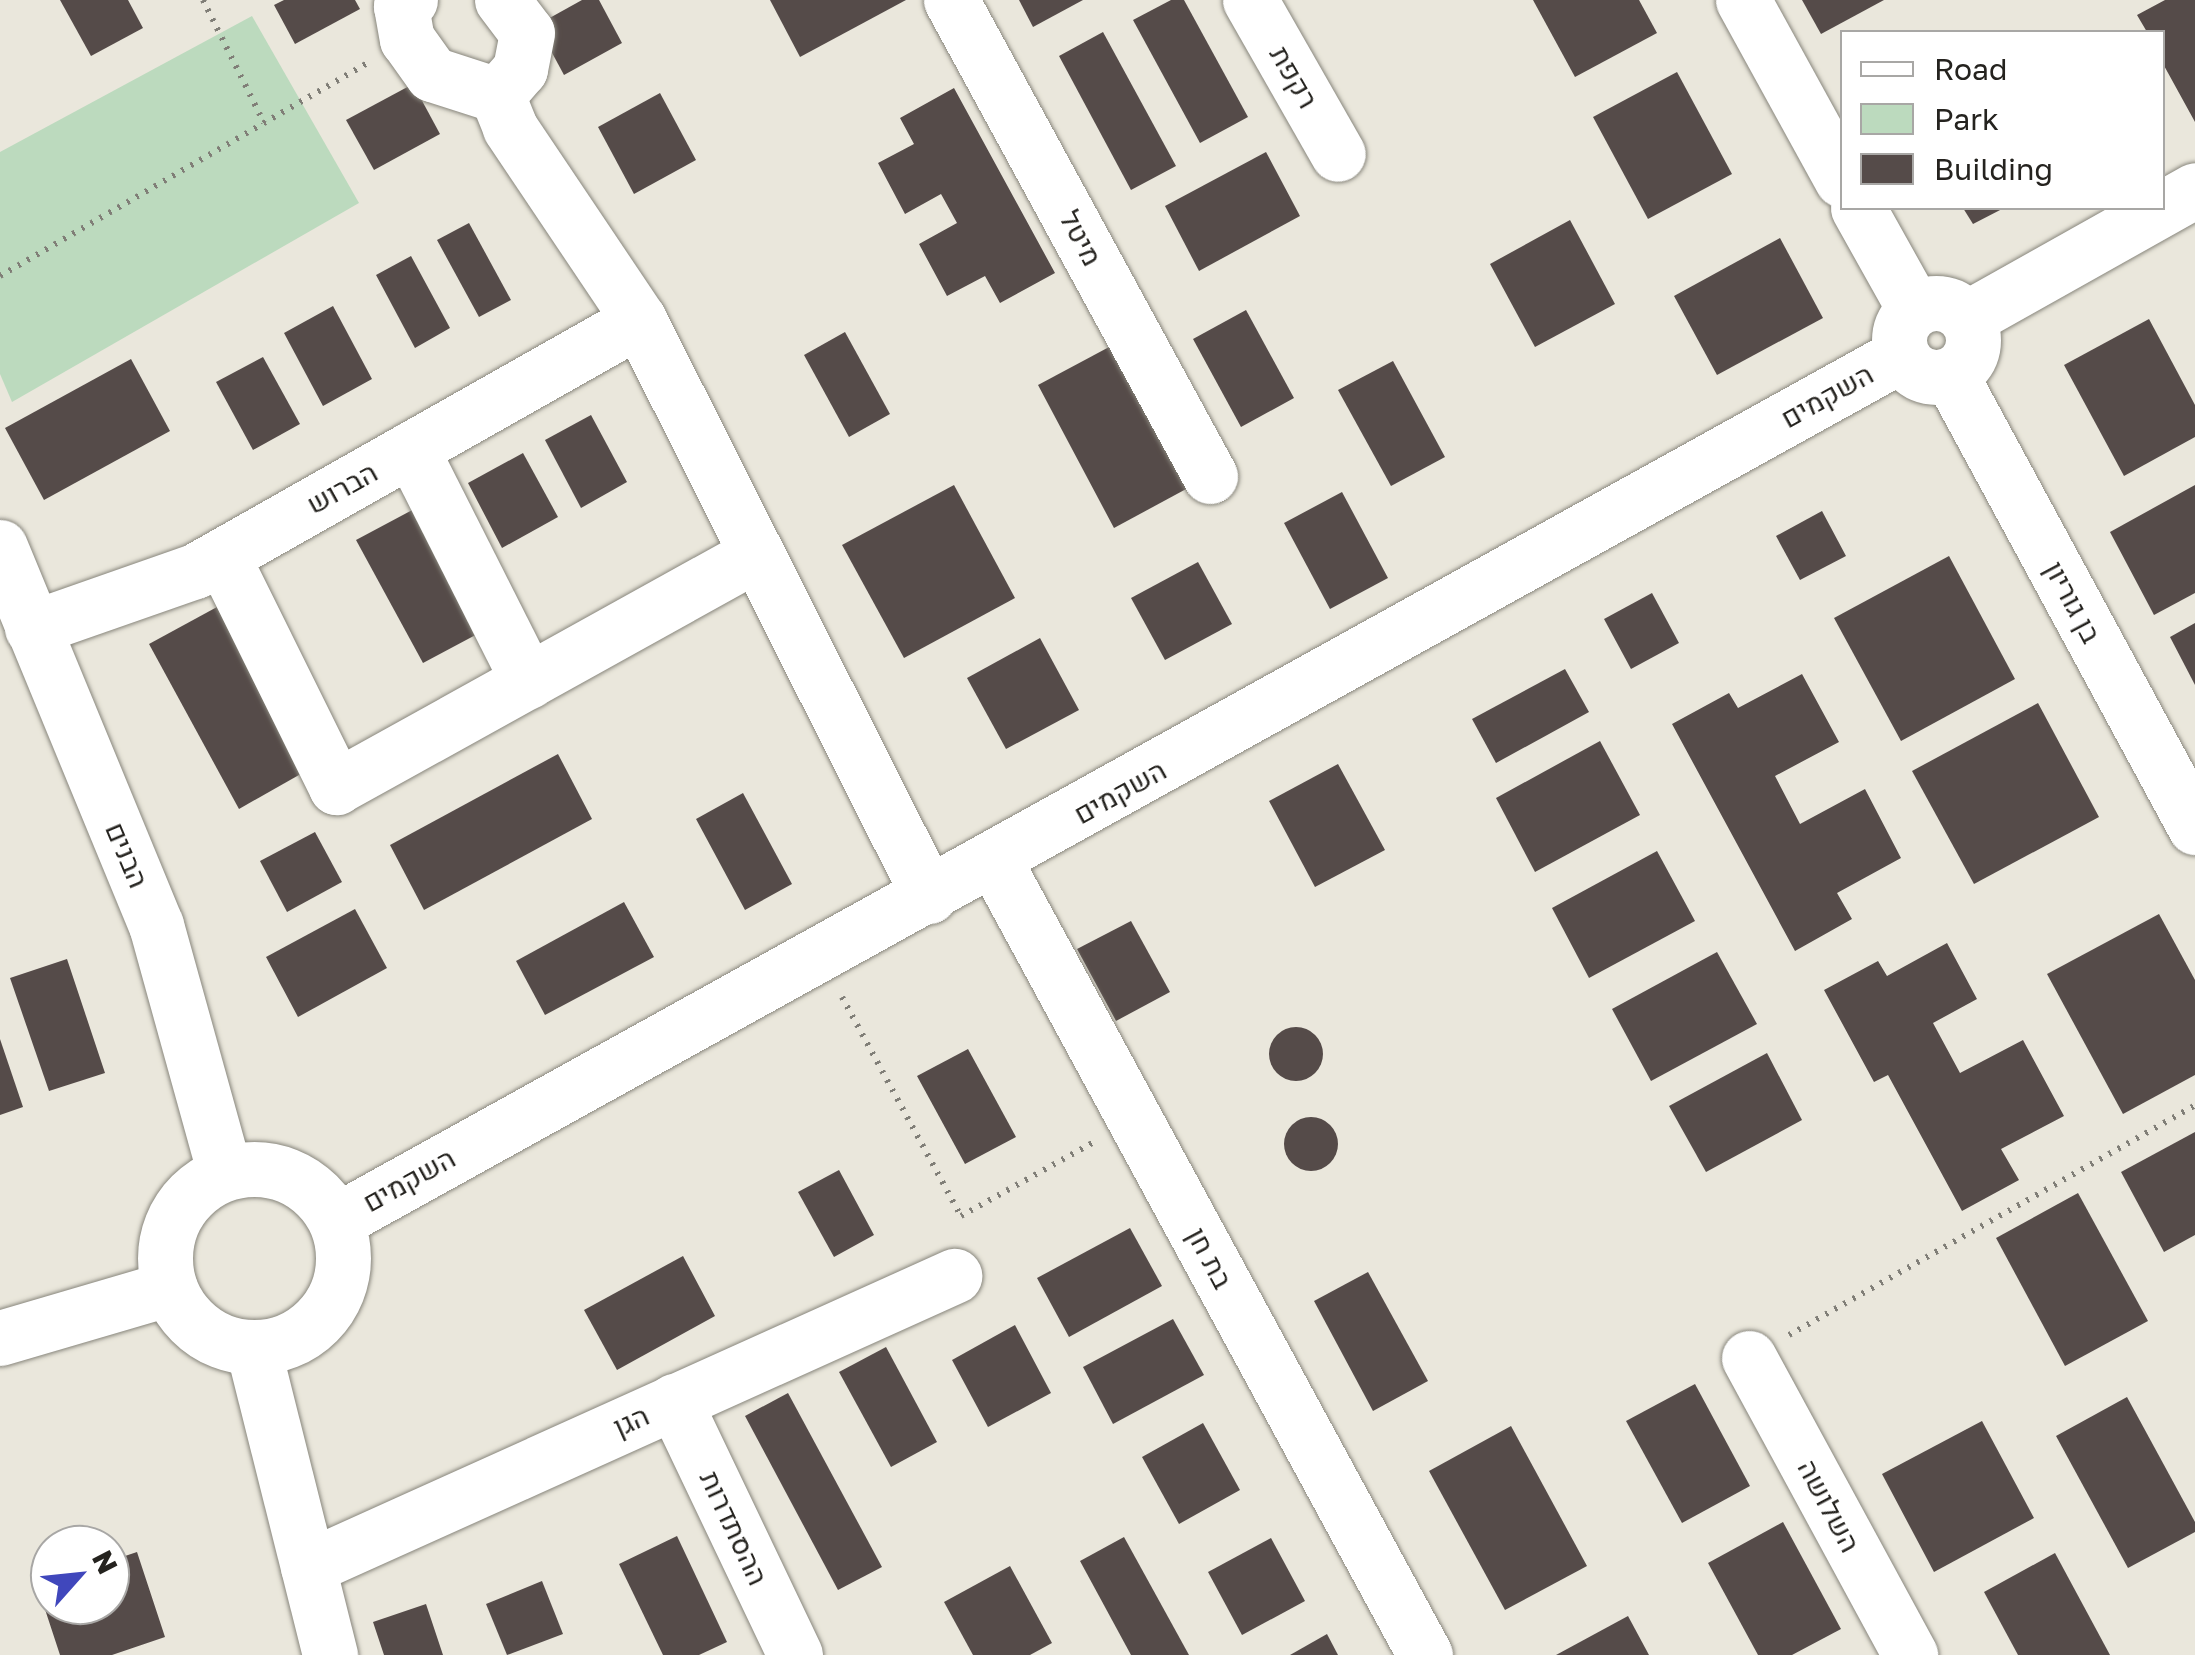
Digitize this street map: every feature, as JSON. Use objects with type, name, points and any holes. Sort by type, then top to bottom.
[{"type":"street","points":[[497,96],[520,69],[527,33],[502,0]]},
{"type":"street","name":"מיטל","points":[[952,0],[1210,476]]},
{"type":"street","name":"רקפת","points":[[1250,0],[1338,154]]},
{"type":"street","points":[[1743,0],[1840,176]]},
{"type":"street","points":[[408,20],[432,74],[497,96],[639,320],[753,556],[929,896]]},
{"type":"street","points":[[2165,207],[2195,190]]},
{"type":"street","points":[[1859,210],[1922,376],[1951,376],[1974,351],[1969,317]]},
{"type":"street","points":[[1969,317],[2159,210]]},
{"type":"street","points":[[1907,332],[1943,301],[1969,317]]},
{"type":"street","name":"הברוש","points":[[32,628],[222,556],[639,320]]},
{"type":"street","name":"השקמים","points":[[336,1221],[818,952],[995,862],[1907,332]]},
{"type":"street","name":"בן גוריון","points":[[1951,376],[2195,828]]},
{"type":"street","points":[[410,450],[528,681]]},
{"type":"street","name":"הבנים","points":[[0,546],[156,925],[225,1173]]},
{"type":"street","points":[[222,556],[336,787],[753,556]]},
{"type":"street","name":"בת חן","points":[[995,862],[1425,1655]]},
{"type":"street","points":[[278,1172],[302,1182],[336,1221],[344,1250],[329,1308],[309,1330],[253,1348],[202,1331],[170,1288],[167,1246],[181,1206],[225,1173],[278,1172]]},
{"type":"street","name":"הגן","points":[[308,1567],[954,1276]]},
{"type":"street","points":[[0,1338],[170,1288]]},
{"type":"street","points":[[253,1348],[330,1655]]},
{"type":"street","name":"השלושה","points":[[1749,1358],[1910,1655]]},
{"type":"street","name":"ההסתדרות","points":[[674,1401],[795,1655]]},
{"type":"path","points":[[202,0],[264,122]]},
{"type":"path","points":[[0,276],[264,122],[408,20]]},
{"type":"path","points":[[818,952],[961,1216],[1135,1119]]},
{"type":"path","points":[[1749,1358],[2195,1104]]},
{"type":"green space","points":[[252,16],[359,203],[12,402],[0,374],[0,152]]},
{"type":"building","points":[[60,0],[128,0],[143,28],[91,56]]},
{"type":"building","points":[[284,0],[355,0],[360,9],[295,44],[274,5]]},
{"type":"building","points":[[582,0],[599,0],[622,43],[564,75],[537,25]]},
{"type":"building","points":[[770,0],[906,0],[800,57]]},
{"type":"building","points":[[1019,0],[1083,0],[1033,27]]},
{"type":"building","points":[[1171,0],[1184,0],[1248,117],[1200,143],[1133,20]]},
{"type":"building","points":[[1533,0],[1639,0],[1657,33],[1575,77]]},
{"type":"building","points":[[1802,0],[1884,0],[1821,34]]},
{"type":"building","points":[[2165,0],[2195,0],[2195,122],[2165,67],[2165,30],[2146,30],[2137,15]]},
{"type":"building","points":[[1103,32],[1176,166],[1131,190],[1059,56]]},
{"type":"building","points":[[1677,72],[1732,174],[1648,219],[1593,117]]},
{"type":"building","points":[[413,84],[440,134],[374,170],[346,120]]},
{"type":"building","points":[[954,88],[1055,273],[1000,303],[985,276],[947,296],[919,244],[957,223],[941,194],[905,214],[878,163],[914,144],[900,118]]},
{"type":"building","points":[[660,93],[696,160],[634,194],[598,127]]},
{"type":"building","points":[[1266,152],[1300,216],[1199,271],[1165,206]]},
{"type":"building","points":[[1964,210],[2000,210],[1973,224]]},
{"type":"building","points":[[1570,220],[1615,304],[1535,347],[1490,264]]},
{"type":"building","points":[[469,223],[511,300],[479,317],[437,240]]},
{"type":"building","points":[[1780,238],[1823,318],[1717,375],[1674,296]]},
{"type":"building","points":[[411,256],[450,328],[415,348],[376,275]]},
{"type":"building","points":[[333,306],[372,379],[323,406],[284,333]]},
{"type":"building","points":[[1246,310],[1294,398],[1241,427],[1193,339]]},
{"type":"building","points":[[2149,319],[2195,405],[2195,437],[2124,476],[2064,365]]},
{"type":"building","points":[[845,332],[890,414],[849,437],[804,355]]},
{"type":"building","points":[[1111,346],[1188,488],[1114,528],[1038,385]]},
{"type":"building","points":[[263,357],[300,424],[253,450],[216,382]]},
{"type":"building","points":[[131,359],[170,431],[44,500],[5,428]]},
{"type":"building","points":[[1393,361],[1445,457],[1391,486],[1338,390]]},
{"type":"building","points":[[591,415],[627,482],[581,508],[545,440]]},
{"type":"building","points":[[523,453],[558,517],[502,548],[468,483]]},
{"type":"building","points":[[954,485],[1015,598],[904,658],[842,545]]},
{"type":"building","points":[[2195,485],[2195,593],[2154,615],[2110,532]]},
{"type":"building","points":[[1342,492],[1388,578],[1330,609],[1284,523]]},
{"type":"building","points":[[416,508],[483,631],[423,663],[356,540]]},
{"type":"building","points":[[1822,511],[1846,556],[1800,580],[1776,536]]},
{"type":"building","points":[[1949,556],[2015,679],[1901,741],[1834,618]]},
{"type":"building","points":[[1198,562],[1232,624],[1165,660],[1131,598]]},
{"type":"building","points":[[1652,593],[1679,643],[1631,669],[1604,619]]},
{"type":"building","points":[[217,607],[306,771],[239,809],[149,644]]},
{"type":"building","points":[[2195,623],[2195,685],[2170,637]]},
{"type":"building","points":[[1040,638],[1079,710],[1006,749],[967,678]]},
{"type":"building","points":[[1565,669],[1589,712],[1496,763],[1472,719]]},
{"type":"building","points":[[1802,674],[1839,742],[1775,776],[1800,824],[1865,789],[1901,858],[1837,893],[1852,919],[1795,951],[1672,724],[1729,693],[1738,708]]},
{"type":"building","points":[[2038,703],[2099,817],[1974,884],[1912,771]]},
{"type":"building","points":[[1600,741],[1640,815],[1535,872],[1496,798]]},
{"type":"building","points":[[558,754],[592,819],[424,910],[390,845]]},
{"type":"building","points":[[1338,764],[1385,850],[1315,887],[1269,801]]},
{"type":"building","points":[[743,793],[792,884],[745,910],[696,819]]},
{"type":"building","points":[[315,832],[342,882],[287,912],[260,861]]},
{"type":"building","points":[[1657,851],[1695,921],[1589,978],[1552,908]]},
{"type":"building","points":[[624,902],[654,957],[545,1015],[516,961]]},
{"type":"building","points":[[355,909],[387,968],[298,1017],[266,957]]},
{"type":"building","points":[[2159,914],[2195,980],[2195,1075],[2123,1114],[2047,974]]},
{"type":"building","points":[[1131,921],[1170,992],[1116,1021],[1077,949]]},
{"type":"building","points":[[1947,943],[1977,999],[1933,1023],[1960,1073],[2023,1040],[2064,1116],[2001,1149],[2019,1180],[1962,1211],[1888,1075],[1874,1082],[1824,990],[1878,961],[1887,976]]},
{"type":"building","points":[[1717,952],[1757,1024],[1651,1081],[1612,1009]]},
{"type":"building","points":[[67,959],[105,1073],[49,1091],[10,978]]},
{"type":"building","points":[[1296,1027],[1315,1035],[1323,1054],[1315,1073],[1296,1081],[1277,1073],[1269,1054],[1277,1035]]},
{"type":"building","points":[[0,1039],[23,1107],[0,1115]]},
{"type":"building","points":[[968,1049],[1016,1137],[965,1164],[917,1076]]},
{"type":"building","points":[[1767,1053],[1802,1120],[1706,1172],[1669,1106]]},
{"type":"building","points":[[1311,1117],[1330,1125],[1338,1144],[1330,1163],[1311,1171],[1292,1163],[1284,1144],[1292,1125]]},
{"type":"building","points":[[2195,1132],[2195,1235],[2164,1252],[2121,1172]]},
{"type":"building","points":[[839,1170],[874,1235],[834,1257],[798,1192]]},
{"type":"building","points":[[2078,1193],[2148,1321],[2065,1366],[1996,1238]]},
{"type":"building","points":[[1130,1228],[1162,1286],[1069,1337],[1037,1278]]},
{"type":"building","points":[[683,1256],[715,1316],[617,1370],[584,1310]]},
{"type":"building","points":[[1368,1272],[1428,1381],[1373,1411],[1314,1301]]},
{"type":"building","points":[[1173,1319],[1204,1375],[1113,1424],[1083,1367]]},
{"type":"building","points":[[1015,1325],[1051,1393],[988,1427],[952,1360]]},
{"type":"building","points":[[886,1347],[937,1442],[891,1467],[839,1372]]},
{"type":"building","points":[[1695,1384],[1750,1486],[1682,1523],[1626,1421]]},
{"type":"building","points":[[788,1393],[882,1567],[838,1590],[745,1416]]},
{"type":"building","points":[[2127,1397],[2195,1522],[2195,1532],[2128,1568],[2056,1436]]},
{"type":"building","points":[[1982,1421],[2034,1518],[1934,1572],[1882,1474]]},
{"type":"building","points":[[1203,1423],[1240,1490],[1179,1524],[1142,1457]]},
{"type":"building","points":[[1511,1426],[1587,1566],[1505,1610],[1429,1471]]},
{"type":"building","points":[[1783,1522],[1841,1629],[1792,1655],[1758,1655],[1708,1563]]},
{"type":"building","points":[[677,1536],[727,1642],[699,1655],[663,1655],[619,1564]]},
{"type":"building","points":[[1124,1537],[1189,1655],[1131,1655],[1080,1561]]},
{"type":"building","points":[[1271,1538],[1305,1601],[1242,1635],[1208,1572]]},
{"type":"building","points":[[137,1552],[165,1637],[112,1655],[60,1655],[50,1625],[130,1625],[130,1554]]},
{"type":"building","points":[[2055,1553],[2110,1655],[2018,1655],[1984,1592]]},
{"type":"building","points":[[1010,1566],[1052,1643],[1030,1655],[973,1655],[944,1602]]},
{"type":"building","points":[[542,1581],[563,1634],[507,1655],[486,1604]]},
{"type":"building","points":[[426,1604],[443,1655],[384,1655],[373,1622]]},
{"type":"building","points":[[1628,1616],[1649,1655],[1556,1655]]},
{"type":"building","points":[[1327,1634],[1338,1655],[1290,1655]]}]
